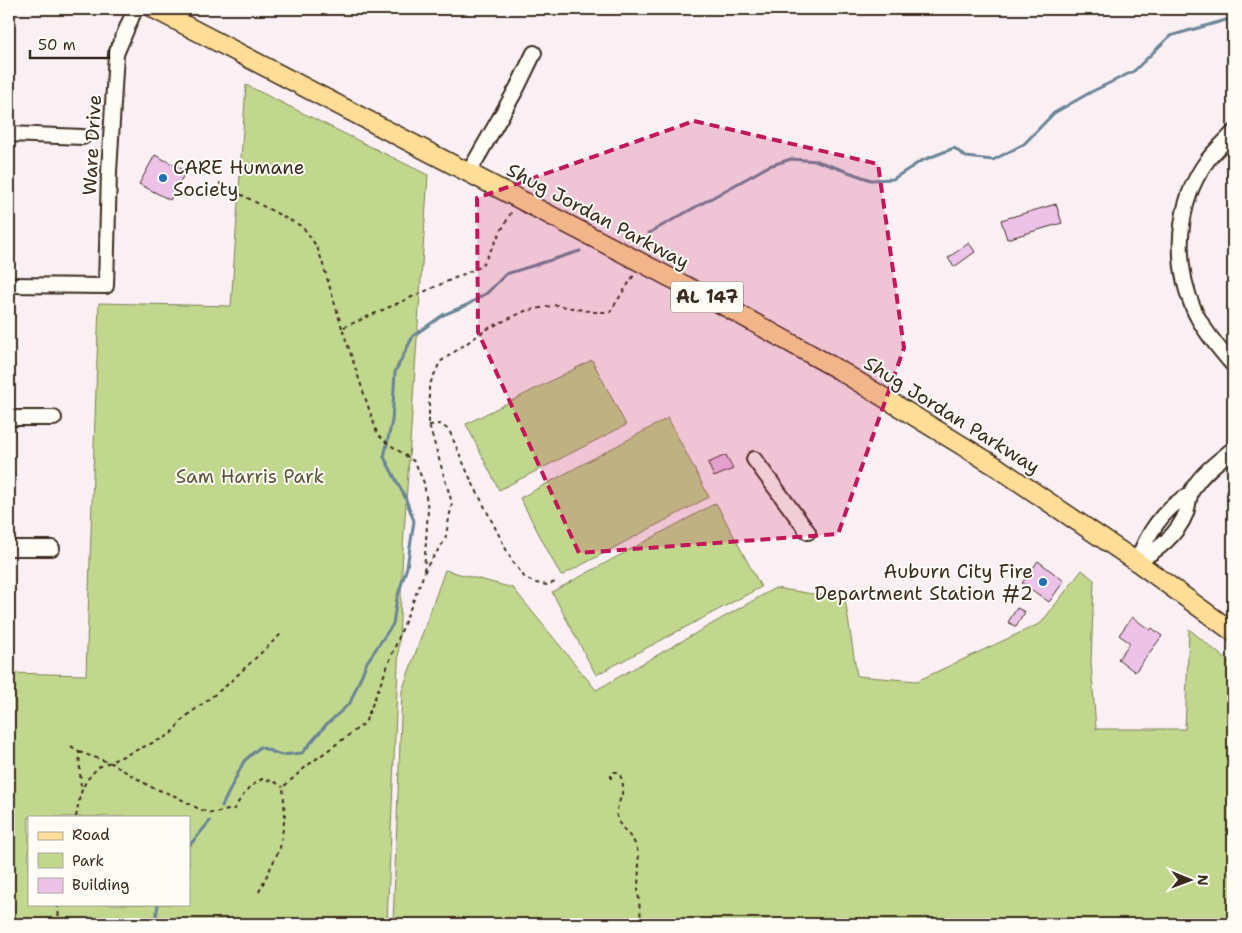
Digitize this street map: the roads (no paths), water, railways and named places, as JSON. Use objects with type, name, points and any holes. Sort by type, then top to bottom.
[{"type":"main road","name":"Shug Jordan Parkway","points":[[154,9],[728,308],[839,370],[997,467],[1137,562],[1233,632]]},
{"type":"street","name":"Ware Drive","points":[[9,285],[106,286],[109,172],[116,54],[135,9]]},
{"type":"street","points":[[469,172],[518,88],[534,53]]},
{"type":"street","points":[[1233,133],[1208,159],[1196,178],[1186,200],[1181,238],[1186,286],[1195,311],[1209,335],[1233,365]]},
{"type":"street","points":[[9,134],[83,137]]},
{"type":"street","points":[[9,418],[54,418]]},
{"type":"street","points":[[1137,562],[1155,551],[1172,534],[1185,514],[1189,495],[1201,478],[1233,450]]},
{"type":"street","points":[[754,459],[808,532]]},
{"type":"street","points":[[9,548],[52,548]]},
{"type":"waterway","points":[[649,233],[769,166],[791,159],[817,161],[871,180],[893,179],[921,161],[954,148],[966,157],[993,160],[1024,144],[1054,113],[1134,71],[1170,36],[1233,18]]},
{"type":"waterway","points":[[222,806],[244,761],[260,747],[281,755],[302,753],[326,725],[350,703],[367,662],[393,624],[397,598],[407,567],[414,521],[405,497],[384,457],[392,421],[395,372],[413,336],[443,315],[467,305],[487,293],[506,274],[580,251]]},
{"type":"waterway","points":[[190,845],[210,821]]},
{"type":"waterway","points":[[155,924],[158,906]]},
{"type":"place","name":"CARE Humane Society","points":[[163,178]]},
{"type":"place","name":"Auburn City Fire Department Station #2","points":[[1043,582]]},
{"type":"park label","name":"Sam Harris Park","points":[[250,476]]}]
